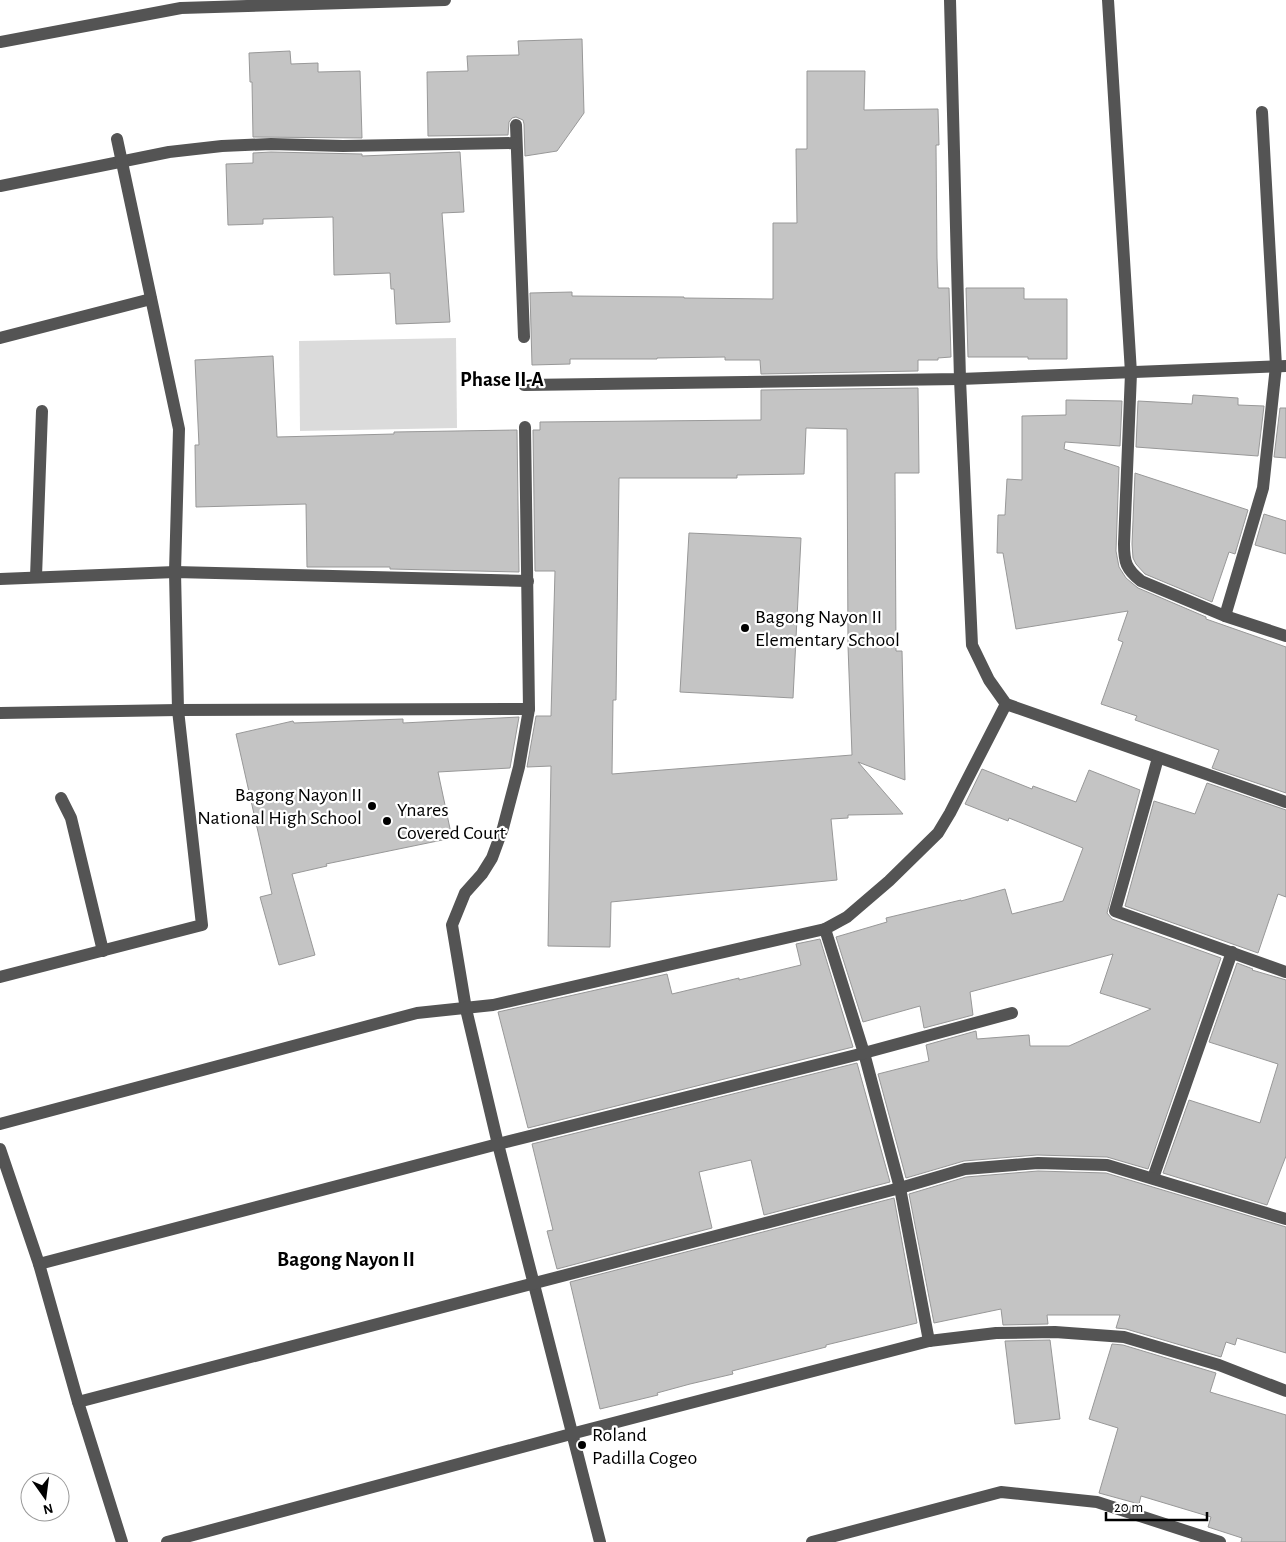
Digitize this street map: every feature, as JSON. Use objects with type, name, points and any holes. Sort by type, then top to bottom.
[{"type":"street","points":[[0,42],[181,8],[292,2],[445,0]]},
{"type":"street","points":[[950,0],[960,379],[972,645],[989,680],[1006,704],[1286,802]]},
{"type":"street","points":[[1108,0],[1131,373],[1124,544],[1125,563],[1131,573],[1141,581],[1225,616],[1286,636]]},
{"type":"street","points":[[1225,616],[1263,488],[1281,366],[1262,112]]},
{"type":"street","points":[[516,125],[524,337]]},
{"type":"street","points":[[0,977],[202,925],[178,710],[175,572],[179,429],[118,138]]},
{"type":"street","points":[[0,186],[169,152],[222,146],[516,143]]},
{"type":"street","points":[[0,338],[151,299]]},
{"type":"street","points":[[524,385],[960,379],[1281,366]]},
{"type":"street","points":[[36,577],[42,411]]},
{"type":"street","points":[[525,427],[529,709],[519,767],[503,828],[492,858],[482,874],[465,893],[452,925],[466,1009],[498,1144],[600,1542]]},
{"type":"street","points":[[0,579],[175,572],[528,581]]},
{"type":"street","points":[[0,1124],[417,1013],[493,1006],[826,929],[847,917],[889,881],[938,833],[1006,704]]},
{"type":"street","points":[[0,713],[178,710],[529,709]]},
{"type":"street","points":[[1158,758],[1115,910],[1286,972]]},
{"type":"street","points":[[61,798],[71,818],[103,951]]},
{"type":"street","points":[[826,929],[864,1053],[900,1188],[929,1341]]},
{"type":"street","points":[[1153,1178],[1232,952]]},
{"type":"street","points":[[39,1264],[498,1144],[864,1053],[1012,1013]]},
{"type":"street","points":[[0,1149],[39,1264],[78,1402],[122,1542]]},
{"type":"street","points":[[78,1402],[900,1188],[965,1169],[1038,1163],[1106,1164],[1286,1220]]},
{"type":"street","points":[[167,1542],[929,1341],[996,1332],[1055,1332],[1124,1337],[1219,1365],[1286,1391]]},
{"type":"street","points":[[812,1542],[1002,1492],[1097,1502],[1182,1536],[1220,1542]]},
{"type":"shaded area","points":[[456,338],[457,428],[300,431],[299,341]]},
{"type":"building","points":[[582,39],[584,113],[557,151],[525,156],[524,124],[523,120],[516,117],[512,118],[509,122],[508,135],[428,136],[427,72],[468,71],[467,56],[519,55],[518,41]]},
{"type":"building","points":[[290,51],[291,64],[318,63],[318,72],[360,71],[362,138],[253,137],[252,82],[250,82],[249,53]]},
{"type":"building","points":[[807,71],[865,71],[864,110],[938,109],[939,145],[936,145],[938,288],[949,288],[951,357],[938,358],[938,360],[918,360],[918,371],[761,374],[760,360],[725,360],[725,357],[570,359],[570,364],[532,365],[530,293],[572,292],[572,296],[773,299],[773,223],[797,223],[796,149],[807,149]]},
{"type":"building","points":[[460,152],[464,212],[442,213],[450,322],[396,324],[394,289],[391,289],[390,273],[334,275],[333,217],[263,219],[263,224],[228,225],[226,164],[253,163],[253,153],[362,154],[362,156]]},
{"type":"building","points":[[966,288],[1024,288],[1024,299],[1067,299],[1067,359],[968,357]]},
{"type":"building","points":[[273,356],[277,437],[394,434],[394,432],[517,430],[519,572],[390,569],[390,567],[307,567],[306,504],[196,507],[195,445],[199,445],[195,360]]},
{"type":"building","points":[[918,388],[919,473],[895,473],[896,651],[902,651],[905,780],[858,762],[903,814],[848,815],[848,818],[831,819],[837,880],[611,902],[610,947],[548,946],[551,766],[527,767],[536,716],[551,716],[555,571],[535,571],[533,430],[540,430],[540,422],[761,420],[761,390]],"holes":[[[806,428],[847,429],[848,646],[852,755],[612,774],[613,700],[616,700],[619,478],[737,478],[737,475],[804,474]]]},
{"type":"building","points":[[1193,395],[1238,398],[1238,405],[1264,406],[1258,456],[1136,447],[1138,401],[1192,404]]},
{"type":"building","points":[[1066,400],[1122,401],[1120,446],[1065,442],[1064,449],[1119,467],[1116,551],[1119,567],[1126,578],[1138,588],[1206,617],[1206,619],[1286,647],[1286,793],[1212,768],[1219,750],[1135,720],[1137,716],[1101,704],[1123,642],[1118,640],[1128,611],[1016,629],[1003,553],[997,553],[998,515],[1005,515],[1007,479],[1022,480],[1022,416],[1066,415]]},
{"type":"building","points":[[1280,408],[1286,408],[1286,458],[1274,457]]},
{"type":"building","points":[[1135,473],[1248,510],[1235,554],[1229,552],[1212,602],[1145,574],[1136,564],[1133,558],[1132,544]]},
{"type":"building","points":[[1264,514],[1286,521],[1286,554],[1255,545]]},
{"type":"building","points":[[689,533],[801,538],[793,698],[680,692]]},
{"type":"building","name":"Bagong Nayon II National High School","points":[[519,717],[510,768],[438,772],[452,838],[326,864],[327,866],[292,874],[315,955],[279,965],[260,897],[272,894],[236,734],[293,721],[294,723],[403,719],[403,723]]},
{"type":"building","points":[[982,769],[1032,789],[1033,786],[1076,802],[1089,770],[1140,790],[1107,913],[1112,919],[1221,958],[1148,1169],[1107,1157],[1037,1155],[964,1161],[906,1178],[878,1074],[929,1061],[926,1045],[976,1031],[977,1039],[1029,1035],[1030,1046],[1069,1046],[1151,1009],[1100,993],[1113,954],[970,992],[973,1015],[924,1028],[920,1006],[863,1022],[836,937],[887,922],[886,918],[1005,889],[1012,914],[1063,901],[1083,848],[1009,818],[1008,821],[965,804]]},
{"type":"building","points":[[1207,783],[1286,810],[1286,897],[1278,894],[1258,953],[1125,906],[1154,801],[1195,814]]},
{"type":"building","points":[[820,939],[853,1047],[528,1128],[498,1012],[667,974],[672,994],[739,978],[739,980],[801,965],[796,944]]},
{"type":"building","points":[[1237,963],[1252,970],[1286,980],[1286,1156],[1267,1205],[1163,1173],[1189,1100],[1260,1123],[1278,1064],[1209,1042]]},
{"type":"building","points":[[857,1063],[890,1182],[764,1215],[751,1160],[699,1172],[712,1228],[557,1269],[547,1231],[553,1230],[532,1144]]},
{"type":"building","points":[[1038,1171],[1106,1173],[1286,1227],[1286,1353],[1237,1338],[1235,1345],[1226,1342],[1221,1357],[1126,1329],[1116,1328],[1120,1315],[1047,1315],[1048,1324],[1003,1325],[1001,1309],[934,1323],[909,1194],[966,1177]]},
{"type":"building","points":[[894,1198],[917,1323],[826,1345],[826,1347],[732,1371],[733,1374],[600,1409],[570,1282]]},
{"type":"building","points":[[1050,1340],[1060,1419],[1015,1424],[1005,1341]]},
{"type":"building","points":[[1112,1344],[1123,1345],[1216,1373],[1210,1392],[1286,1415],[1286,1542],[1241,1542],[1242,1538],[1208,1527],[1211,1517],[1141,1496],[1139,1504],[1099,1493],[1118,1428],[1089,1419]]},
{"type":"place","name":"Bagong Nayon II Elementary School","points":[[745,628]]},
{"type":"place","name":"Bagong Nayon II National High School","points":[[372,806]]},
{"type":"place","name":"Ynares Covered Court","points":[[387,821]]},
{"type":"place","name":"Roland Padilla Cogeo","points":[[582,1445]]},
{"type":"district","name":"Phase II-A","points":[[502,379]]},
{"type":"district","name":"Bagong Nayon II","points":[[346,1259]]}]
